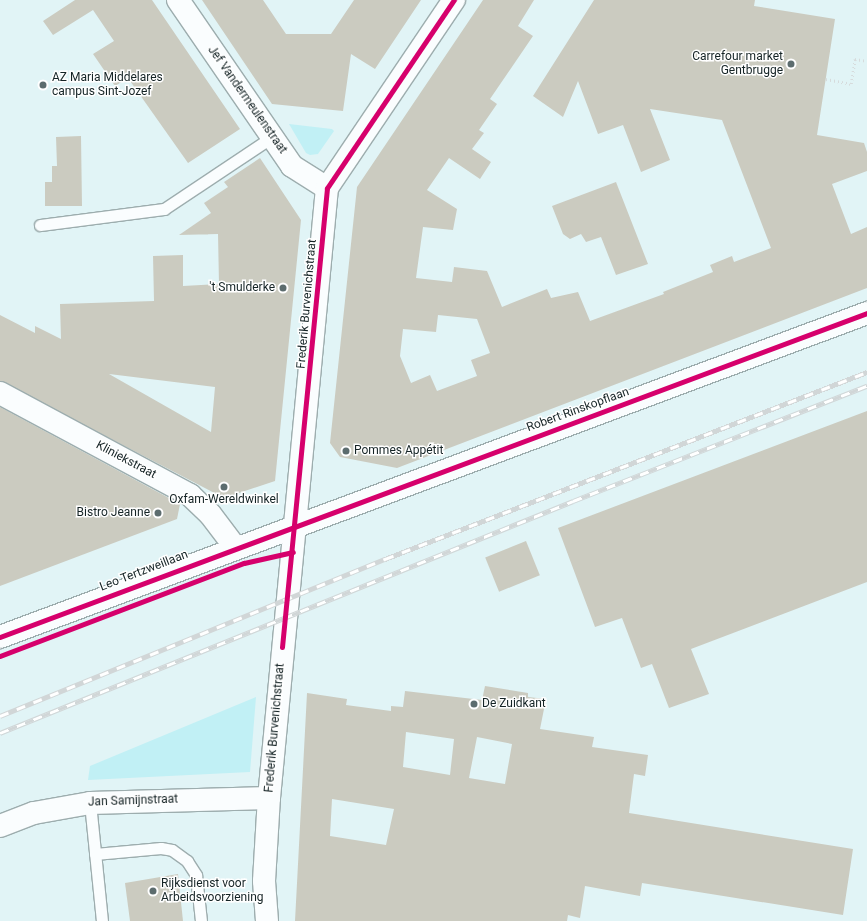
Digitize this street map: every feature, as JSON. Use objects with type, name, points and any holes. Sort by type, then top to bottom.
[{"type":"street","name":"Jef Vandermeulenstraat","points":[[178,0],[292,166],[328,188]]},
{"type":"street","name":"Frederik Burvenichstraat","points":[[267,921],[264,881],[269,798],[328,188],[454,0]]},
{"type":"street","name":"Robert Rinskopflaan","points":[[295,525],[867,313]]},
{"type":"street","name":"Kliniekstraat","points":[[0,393],[190,495],[210,514],[235,547]]},
{"type":"street","name":"Leo Tertzweillaan","points":[[0,636],[295,525]]},
{"type":"street","name":"Jan Samijnstraat","points":[[0,826],[34,813],[90,803],[269,798]]},
{"type":"lane","points":[[40,224],[164,209],[272,137]]},
{"type":"lane","points":[[90,803],[102,921]]},
{"type":"lane","points":[[94,854],[161,848],[172,850],[187,861],[196,875],[201,921]]},
{"type":"path","points":[[826,79],[851,84],[855,59],[867,61]]},
{"type":"shaded area","points":[[289,124],[332,129],[334,131],[318,154],[310,155],[306,153]]},
{"type":"shaded area","points":[[256,697],[250,772],[88,780],[90,766]]},
{"type":"building","points":[[75,0],[152,0],[240,129],[188,163],[128,78],[115,86],[93,54],[114,41],[93,10],[53,35],[43,21]]},
{"type":"building","points":[[202,0],[263,0],[286,34],[331,34],[354,0],[421,0],[375,69],[351,54],[343,111],[272,104]]},
{"type":"building","points":[[483,0],[534,0],[518,26],[533,36],[490,99],[497,104],[479,130],[484,133],[472,149],[491,162],[480,179],[449,158],[427,190],[457,209],[453,230],[423,227],[416,278],[452,282],[454,267],[487,271],[502,307],[547,289],[551,298],[578,292],[590,321],[664,294],[663,292],[713,272],[710,265],[732,256],[734,262],[771,248],[722,120],[650,109],[670,160],[641,172],[623,125],[598,134],[578,81],[563,117],[533,96],[594,0],[755,0],[754,6],[835,19],[817,135],[864,143],[867,152],[867,171],[832,184],[851,234],[867,227],[867,288],[397,468],[340,457],[330,443],[357,187]],"holes":[[[438,315],[477,319],[490,353],[471,360],[477,376],[437,391],[430,375],[411,383],[400,356],[403,329],[436,332]]]},
{"type":"building","points":[[81,136],[82,206],[45,206],[45,182],[52,182],[52,166],[57,166],[56,137]]},
{"type":"building","points":[[260,158],[301,220],[275,481],[224,498],[0,381],[0,315],[35,333],[35,326],[61,339],[60,304],[154,301],[153,256],[183,255],[183,286],[219,284],[218,234],[179,235],[211,213],[204,203],[228,187],[224,182]],"holes":[[[109,374],[215,387],[211,432]]]},
{"type":"building","points":[[616,182],[648,264],[616,275],[601,237],[586,242],[581,234],[570,239],[563,234],[552,206]]},
{"type":"building","points":[[0,407],[180,504],[177,519],[0,586]]},
{"type":"building","points":[[867,411],[867,582],[691,649],[709,694],[669,708],[652,664],[641,668],[622,618],[595,627],[558,528]]},
{"type":"building","points":[[526,541],[540,575],[499,592],[485,557]]},
{"type":"building","points":[[485,686],[528,693],[528,697],[546,699],[540,729],[594,737],[592,747],[648,755],[645,776],[634,774],[629,813],[853,849],[843,915],[642,883],[640,896],[585,886],[580,918],[568,915],[567,921],[295,921],[307,693],[347,699],[346,705],[391,711],[391,706],[403,707],[405,691],[482,700]],"holes":[[[406,732],[454,739],[450,775],[403,767]],[[477,737],[512,744],[505,784],[469,778]],[[332,799],[394,809],[386,845],[330,836]]]},
{"type":"building","name":"Rijksdienst voor Arbeidsvoorziening","points":[[178,874],[183,921],[130,921],[125,883]]},
{"type":"railway","points":[[0,716],[385,559],[867,372]]},
{"type":"railway","points":[[0,733],[573,501],[867,386]]},
{"type":"cycle path","points":[[282,647],[327,188],[454,0]]},
{"type":"cycle path","points":[[0,637],[867,313]]},
{"type":"cycle path","points":[[0,656],[244,563],[293,552]]},
{"type":"place","name":"Carrefour market Gentbrugge","points":[[791,64]]},
{"type":"place","name":"AZ Maria Middelares campus Sint-Jozef","points":[[43,85]]},
{"type":"place","name":"'t Smulderke","points":[[283,288]]},
{"type":"place","name":"Pommes Appétit","points":[[346,451]]},
{"type":"place","name":"Oxfam-Wereldwinkel","points":[[224,487]]},
{"type":"place","name":"Bistro Jeanne","points":[[158,513]]},
{"type":"place","name":"De Zuidkant","points":[[474,704]]},
{"type":"place","name":"Rijksdienst voor Arbeidsvoorziening","points":[[153,891]]}]
